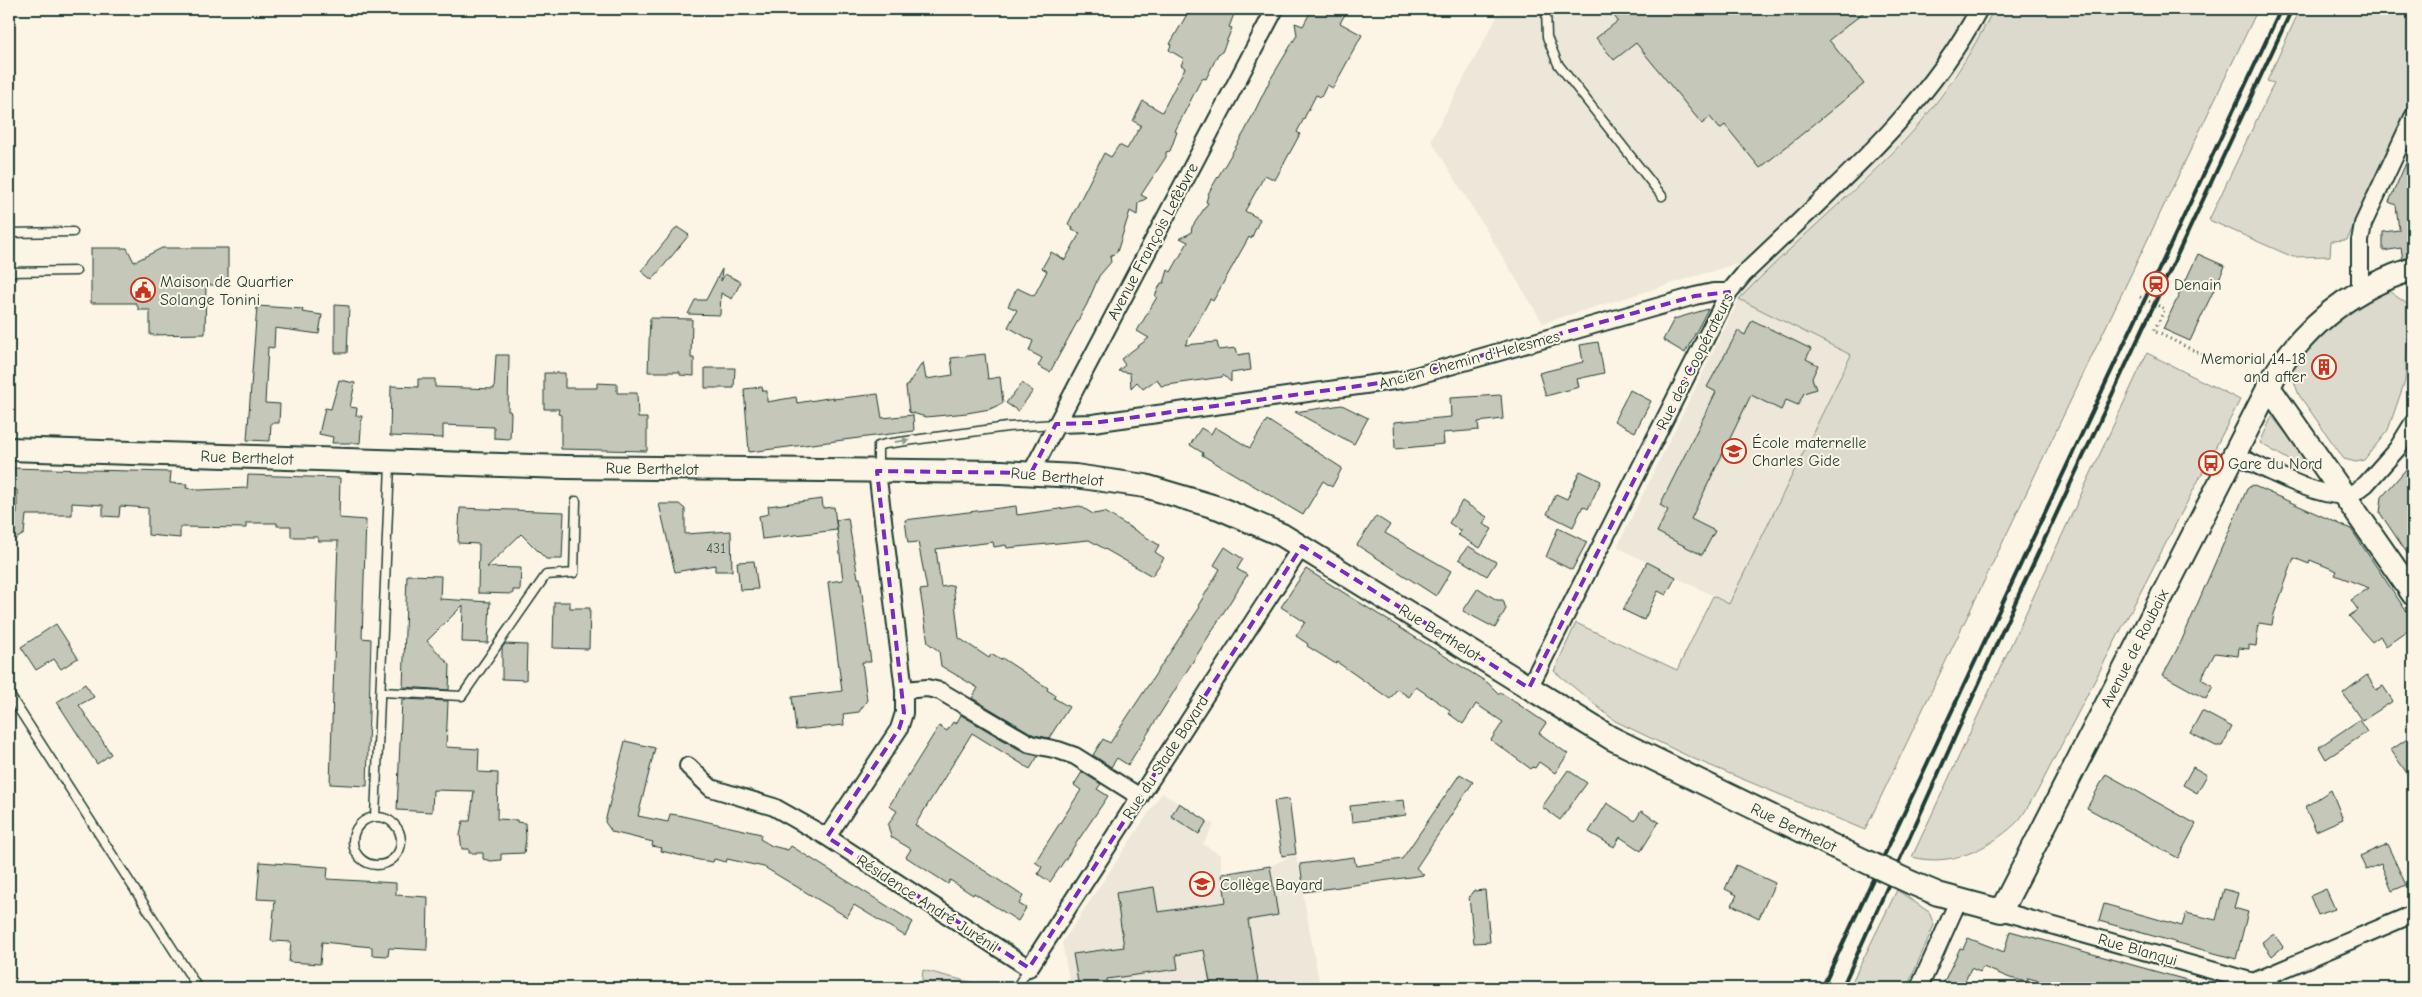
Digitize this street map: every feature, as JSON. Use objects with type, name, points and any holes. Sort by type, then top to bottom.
[{"type":"street","name":"Avenue François Lefèbvre","points":[[1031,473],[1275,9]]},
{"type":"street","name":"Rue des Coopérateurs","points":[[1529,688],[1729,292],[1744,274],[1910,110],[1941,69],[1979,9]]},
{"type":"street","points":[[2360,291],[2360,241],[2363,224],[2413,117]]},
{"type":"street","name":"Avenue de Roubaix","points":[[2001,911],[2233,454],[2268,386],[2285,359],[2304,336],[2329,313],[2360,291],[2384,279],[2413,269]]},
{"type":"street","name":"Ancien Chemin d'Helesmes","points":[[1056,424],[1093,423],[1394,381],[1695,296],[1713,292],[1729,292]]},
{"type":"street","points":[[2268,386],[2346,495],[2413,594]]},
{"type":"street","points":[[2233,454],[2310,488],[2329,494],[2346,495],[2366,484],[2397,450],[2413,423]]},
{"type":"street","name":"Rue Berthelot","points":[[9,450],[151,452],[390,463],[1031,473],[1092,478],[1168,491],[1237,516],[1302,546],[1611,738],[1912,883],[1938,894],[2001,911]]},
{"type":"street","points":[[827,838],[898,729],[904,713],[904,690],[877,470]]},
{"type":"street","name":"Rue du Stade Bayard","points":[[1029,968],[1302,546]]},
{"type":"street","points":[[904,690],[927,688],[940,691],[1030,744],[1075,756],[1140,797]]},
{"type":"street","name":"Résidence André Jurénil","points":[[688,766],[711,788],[774,807],[827,838],[1029,968]]},
{"type":"street","points":[[1919,988],[1959,899]]},
{"type":"street","name":"Rue Blanqui","points":[[2001,911],[2276,988]]},
{"type":"street","points":[[2253,982],[2413,914]]},
{"type":"lane","points":[[1546,9],[1547,37],[1558,64],[1662,196]]},
{"type":"lane","points":[[9,233],[73,232]]},
{"type":"lane","points":[[9,272],[76,271]]},
{"type":"lane","points":[[877,470],[878,446],[885,444],[1006,427],[1056,424]]},
{"type":"lane","points":[[376,817],[390,463]]},
{"type":"lane","points":[[382,692],[462,696],[546,575],[574,574],[576,501]]},
{"type":"lane","points":[[9,694],[198,988]]},
{"type":"lane","points":[[376,817],[391,821],[400,834],[400,849],[396,856],[383,865],[368,864],[361,859],[354,846],[356,830],[361,824],[376,817]]},
{"type":"lane","points":[[1016,988],[1029,968]]},
{"type":"path","points":[[2140,297],[2165,309],[2154,331],[2208,357]]},
{"type":"highlighted area","points":[[1729,292],[1529,688],[1302,546],[1029,968],[827,837],[899,729],[904,713],[877,471],[1031,473],[1056,424],[1093,423],[1387,382],[1695,296]]},
{"type":"shaded area","points":[[1501,9],[1994,9],[1981,34],[1934,104],[1907,137],[1740,299],[1851,354],[1729,604],[1617,547],[1739,299],[1735,264],[1543,323],[1431,140]]},
{"type":"shaded area","points":[[1994,9],[2258,9],[1865,830],[1692,758],[1615,721],[1554,671],[1576,623],[1677,670],[1713,596],[1729,604],[1851,355],[1739,299],[1780,258],[1866,179],[1920,124],[1955,76]]},
{"type":"shaded area","points":[[2300,9],[2413,9],[2413,96],[2347,240],[2331,241],[2330,256],[2293,257],[2209,220],[2274,83],[2267,81]]},
{"type":"shaded area","points":[[2389,291],[2410,306],[2405,381],[2388,430],[2364,460],[2356,462],[2344,459],[2299,395],[2290,371],[2312,345],[2346,314]]},
{"type":"shaded area","points":[[2147,353],[2240,400],[2037,792],[2021,817],[1992,842],[1967,854],[1940,860],[1912,857]]},
{"type":"shaded area","points":[[2272,416],[2307,460],[2301,467],[2260,443]]},
{"type":"shaded area","name":"Collège Bayard","points":[[1162,793],[1214,825],[1203,844],[1220,855],[1222,874],[1270,866],[1296,854],[1320,988],[1071,988],[1062,943]]},
{"type":"shaded area","points":[[1897,890],[1929,912],[1934,925],[1907,988],[1849,988]]},
{"type":"shaded area","points":[[923,970],[993,988],[921,988]]},
{"type":"building","points":[[1190,9],[1236,9],[1229,27],[1232,28],[1222,52],[1218,54],[1206,79],[1202,78],[1175,131],[1177,132],[1170,151],[1166,152],[1166,157],[1141,195],[1147,198],[1138,203],[1137,215],[1130,211],[1117,252],[1110,256],[1111,262],[1099,276],[1087,304],[1050,372],[1038,366],[1042,358],[1029,351],[1033,341],[1008,327],[1017,310],[1008,306],[1017,288],[1034,296],[1047,271],[1042,268],[1051,252],[1065,260],[1080,233],[1072,230],[1073,227],[1068,224],[1104,153],[1111,157],[1119,145],[1127,149],[1141,125],[1133,121],[1143,101],[1162,112],[1185,68],[1181,65],[1184,59],[1169,50],[1170,44]]},
{"type":"building","points":[[1312,9],[1348,9],[1340,23],[1362,35],[1333,88],[1327,85],[1321,97],[1316,95],[1297,132],[1300,134],[1275,180],[1265,175],[1245,211],[1260,219],[1251,239],[1249,237],[1213,301],[1210,299],[1185,345],[1217,342],[1219,350],[1236,348],[1238,355],[1249,353],[1251,370],[1231,373],[1231,382],[1223,375],[1222,377],[1161,386],[1157,379],[1143,389],[1137,382],[1131,388],[1130,373],[1118,371],[1125,365],[1121,359],[1149,338],[1137,331],[1157,297],[1155,296],[1161,283],[1164,283],[1168,270],[1171,272],[1188,242],[1180,238],[1191,233],[1192,227],[1208,203],[1206,202],[1209,192],[1245,131],[1270,80],[1297,35],[1295,23],[1303,26]]},
{"type":"building","points":[[1622,9],[1868,9],[1829,40],[1864,84],[1760,168],[1725,125],[1720,129],[1710,117],[1702,124],[1636,43],[1614,60],[1596,38],[1618,21],[1614,16]]},
{"type":"building","points":[[2406,163],[2413,211],[2413,256],[2403,259],[2401,248],[2383,251],[2383,232],[2399,230],[2396,205],[2389,202]]},
{"type":"building","points":[[677,227],[689,235],[652,280],[641,271]]},
{"type":"building","name":"Maison de Quartier Solange Tonini","points":[[91,248],[127,248],[134,262],[162,248],[228,248],[228,285],[206,285],[205,334],[150,335],[150,310],[139,310],[136,303],[91,303]]},
{"type":"building","points":[[2198,254],[2225,266],[2190,341],[2163,329]]},
{"type":"building","points":[[722,269],[721,281],[725,274],[741,282],[732,299],[721,293],[720,315],[688,314],[695,300],[706,300]]},
{"type":"building","points":[[335,305],[349,306],[347,353],[335,353]]},
{"type":"building","points":[[257,306],[303,309],[302,312],[322,315],[319,334],[275,328],[274,348],[268,347],[265,403],[280,404],[279,423],[271,423],[270,441],[247,440]]},
{"type":"building","points":[[1708,309],[1685,353],[1663,340],[1674,319]]},
{"type":"building","points":[[650,318],[692,319],[691,358],[694,358],[694,376],[680,375],[680,372],[648,372]]},
{"type":"building","points":[[1752,320],[1811,349],[1806,359],[1818,365],[1812,378],[1816,389],[1804,393],[1798,405],[1786,400],[1781,410],[1751,395],[1691,519],[1715,531],[1702,555],[1657,532],[1668,510],[1660,505],[1716,392],[1707,387],[1738,331],[1745,335]]},
{"type":"building","points":[[1598,342],[1604,373],[1577,379],[1579,387],[1546,396],[1539,373],[1583,362],[1580,345]]},
{"type":"building","points":[[985,354],[988,379],[1000,377],[1003,403],[990,409],[926,417],[909,412],[906,387],[923,362],[926,379],[953,375],[951,358]]},
{"type":"building","points":[[496,355],[509,355],[508,411],[511,414],[510,439],[494,438],[494,427],[443,425],[443,438],[390,436],[391,386],[418,387],[418,379],[435,379],[435,387],[494,389]]},
{"type":"building","name":"Memorial 14-18 and after","points":[[2321,359],[2327,359],[2332,364],[2330,373],[2321,375],[2316,370],[2316,364]]},
{"type":"building","points":[[705,368],[735,368],[734,388],[705,388]]},
{"type":"building","points":[[544,373],[565,373],[565,388],[597,388],[597,383],[617,384],[617,393],[637,393],[638,418],[647,418],[647,451],[561,449],[561,415],[558,414],[559,409],[544,409]]},
{"type":"building","points":[[339,380],[355,383],[350,407],[357,408],[356,416],[362,416],[360,443],[332,443],[333,437],[319,434],[325,408],[331,409]]},
{"type":"building","points":[[1022,383],[1033,391],[1018,411],[1006,403]]},
{"type":"building","points":[[762,387],[763,391],[767,391],[767,402],[796,397],[797,403],[834,397],[833,399],[878,394],[882,418],[913,415],[914,431],[749,452],[744,389]]},
{"type":"building","points":[[1630,390],[1651,401],[1635,432],[1614,421]]},
{"type":"building","points":[[1501,395],[1503,419],[1478,422],[1479,430],[1443,433],[1444,444],[1395,449],[1394,422],[1451,417],[1450,398]]},
{"type":"building","points":[[1342,405],[1368,418],[1354,444],[1295,412]]},
{"type":"building","points":[[1267,420],[1342,468],[1332,487],[1323,481],[1303,515],[1202,455],[1203,453],[1190,445],[1201,428],[1211,434],[1215,427],[1250,448]]},
{"type":"building","points":[[2413,461],[2413,562],[2380,513],[2382,497]]},
{"type":"building","points":[[9,468],[171,472],[170,483],[187,484],[186,488],[199,490],[247,488],[248,475],[340,478],[339,518],[366,520],[362,638],[371,639],[367,786],[330,784],[338,541],[318,541],[318,537],[291,537],[291,526],[277,526],[277,523],[246,523],[246,528],[180,527],[180,538],[148,535],[148,508],[120,506],[119,517],[103,516],[103,505],[72,503],[72,515],[26,515],[24,534],[9,543],[9,520],[17,514],[17,490],[9,490]]},
{"type":"building","points":[[1580,471],[1601,481],[1588,509],[1583,506],[1573,527],[1547,514],[1556,494],[1567,499]]},
{"type":"building","points":[[2252,485],[2351,529],[2413,621],[2413,627],[2386,646],[2380,636],[2372,642],[2349,616],[2358,610],[2351,600],[2369,588],[2335,575],[2337,571],[2310,560],[2309,564],[2294,558],[2274,614],[2272,625],[2259,623],[2256,646],[2249,645],[2249,649],[2239,648],[2238,656],[2215,653],[2201,679],[2213,686],[2206,699],[2163,675],[2181,642],[2247,489]]},
{"type":"building","points":[[822,499],[823,508],[834,507],[837,530],[762,539],[759,516],[769,514],[768,506]]},
{"type":"building","points":[[1462,501],[1487,517],[1483,524],[1492,529],[1480,548],[1458,535],[1461,531],[1449,523]]},
{"type":"building","points":[[659,504],[679,504],[685,509],[685,534],[731,531],[732,571],[715,571],[715,565],[675,572]]},
{"type":"building","points":[[1016,506],[1017,515],[1080,506],[1093,514],[1105,512],[1159,545],[1155,552],[1164,558],[1152,576],[1089,540],[1007,548],[1006,545],[994,547],[993,542],[936,549],[941,587],[953,585],[959,638],[989,658],[991,654],[1001,660],[1002,658],[1048,688],[1047,690],[1055,695],[1054,698],[1069,707],[1049,738],[1034,735],[972,698],[978,688],[941,666],[939,651],[928,643],[920,590],[927,589],[918,542],[908,543],[905,520]]},
{"type":"building","points":[[460,508],[564,512],[562,559],[546,559],[521,534],[487,567],[521,568],[520,590],[513,590],[513,594],[478,593],[479,544],[458,543]]},
{"type":"building","points":[[1376,516],[1390,525],[1385,533],[1451,571],[1436,596],[1357,545]]},
{"type":"building","points":[[848,518],[858,578],[860,578],[871,662],[862,662],[867,700],[859,712],[843,714],[844,725],[796,730],[792,697],[842,691],[828,582],[843,580],[836,520]]},
{"type":"building","points":[[1558,528],[1587,542],[1572,570],[1546,557]]},
{"type":"building","points":[[1468,546],[1496,562],[1487,576],[1459,559]]},
{"type":"building","points":[[1225,547],[1243,559],[1237,569],[1247,575],[1128,765],[1117,758],[1111,767],[1093,755],[1103,739],[1110,743],[1200,607],[1198,606],[1220,569],[1214,565]]},
{"type":"building","points":[[754,561],[758,589],[740,590],[737,562]]},
{"type":"building","points":[[1647,562],[1676,577],[1666,595],[1658,591],[1644,620],[1623,610]]},
{"type":"building","points":[[1306,569],[1488,683],[1499,694],[1500,692],[1546,723],[1539,733],[1568,754],[1555,773],[1539,762],[1535,768],[1531,769],[1491,740],[1503,722],[1476,704],[1463,724],[1448,713],[1450,710],[1416,687],[1409,697],[1397,689],[1390,699],[1337,662],[1336,664],[1307,646],[1308,644],[1296,636],[1305,622],[1281,607]]},
{"type":"building","points":[[407,575],[441,576],[440,599],[490,602],[488,643],[462,642],[463,605],[427,641],[450,665],[449,690],[403,687]]},
{"type":"building","points":[[1478,588],[1497,600],[1503,600],[1506,609],[1495,628],[1463,611]]},
{"type":"building","points":[[554,602],[570,602],[570,608],[590,608],[589,649],[553,648]]},
{"type":"building","points":[[56,624],[78,658],[61,669],[54,659],[36,670],[21,647]]},
{"type":"building","points":[[505,644],[527,645],[526,680],[502,679],[502,648]]},
{"type":"building","points":[[2367,675],[2376,690],[2383,686],[2393,701],[2362,721],[2343,693]]},
{"type":"building","points":[[85,684],[94,697],[79,705],[111,754],[97,764],[57,702]]},
{"type":"building","points":[[402,699],[448,701],[446,747],[479,749],[478,772],[498,773],[497,819],[517,820],[517,822],[525,823],[524,853],[501,854],[501,860],[491,861],[483,859],[483,853],[469,853],[469,849],[462,849],[460,835],[463,821],[470,821],[474,791],[433,790],[432,812],[397,810]]},
{"type":"building","points":[[2202,711],[2232,727],[2222,746],[2216,746],[2190,733]]},
{"type":"building","points":[[961,715],[1025,753],[1038,756],[1030,769],[972,733],[915,825],[1023,896],[1019,904],[1026,908],[1018,921],[950,880],[948,884],[906,857],[911,849],[891,837],[888,825],[897,811],[889,806],[939,726],[947,731],[953,722],[956,724]]},
{"type":"building","points":[[2359,720],[2367,732],[2326,759],[2319,747]]},
{"type":"building","points":[[2413,735],[2413,782],[2391,750]]},
{"type":"building","points":[[625,741],[655,748],[638,816],[668,822],[670,814],[678,815],[761,834],[760,839],[772,846],[788,850],[791,846],[913,922],[905,936],[854,905],[847,917],[764,867],[727,859],[726,862],[714,859],[713,862],[699,860],[661,851],[662,848],[652,846],[653,842],[612,832],[605,822]]},
{"type":"building","points":[[2193,767],[2207,775],[2197,793],[2183,785]]},
{"type":"building","points":[[1568,770],[1587,783],[1560,820],[1542,807]]},
{"type":"building","points":[[1082,772],[1101,784],[1097,789],[1108,796],[1050,882],[1038,874],[1042,867],[1035,862],[1081,790],[1074,785]]},
{"type":"building","points":[[1460,774],[1473,782],[1416,868],[1424,875],[1304,892],[1300,864],[1354,857],[1356,866],[1402,859]]},
{"type":"building","points":[[2106,774],[2196,824],[2178,858],[2087,808]]},
{"type":"building","points":[[2331,790],[2343,819],[2316,831],[2305,807]]},
{"type":"building","points":[[1289,799],[1296,854],[1282,856],[1274,801]]},
{"type":"building","points":[[1404,800],[1406,815],[1352,822],[1350,806]]},
{"type":"building","points":[[1179,803],[1207,821],[1199,834],[1171,816]]},
{"type":"building","points":[[1607,803],[1635,821],[1641,811],[1659,822],[1641,851],[1620,837],[1614,847],[1589,832]]},
{"type":"building","points":[[2387,844],[2406,885],[2392,891],[2381,864],[2366,870],[2360,856]]},
{"type":"building","points":[[260,862],[328,867],[327,879],[396,883],[396,895],[428,897],[427,950],[389,948],[388,956],[372,955],[372,947],[322,942],[320,964],[289,962],[291,942],[271,941],[275,900],[257,899]]},
{"type":"building","points":[[1736,865],[1775,883],[1759,918],[1732,905],[1737,895],[1725,889]]},
{"type":"building","points":[[1270,866],[1278,915],[1248,920],[1259,988],[1211,988],[1204,950],[1176,955],[1178,969],[1107,979],[1108,988],[1079,988],[1073,954],[1124,947],[1116,893],[1154,887],[1158,912],[1226,902],[1222,874]]},
{"type":"building","points":[[2224,889],[2238,893],[2234,908],[2248,912],[2236,959],[2099,921],[2104,904],[2182,926],[2186,913],[2216,920]]},
{"type":"building","points":[[2326,889],[2335,909],[2318,915],[2310,896]]},
{"type":"building","points":[[1485,890],[1490,942],[1474,943],[1469,897],[1473,891]]},
{"type":"building","points":[[2010,931],[2201,984],[2201,988],[2066,988],[2028,978],[2027,982],[2010,978],[1983,967],[1980,972],[1971,968],[1962,988],[1941,988],[1960,948],[1963,949],[1968,938],[2004,952]]},
{"type":"building","points":[[2274,934],[2283,947],[2272,956],[2262,942]]},
{"type":"railway","points":[[1822,988],[2281,9]]},
{"type":"railway","points":[[1842,988],[2019,594],[2292,9]]},
{"type":"place","name":"Denain","points":[[2156,284]]},
{"type":"place","name":"Maison de Quartier Solange Tonini","points":[[143,290]]},
{"type":"place","name":"Memorial 14-18 and after","points":[[2324,367]]},
{"type":"place","name":"École maternelle Charles Gide","points":[[1734,451]]},
{"type":"place","name":"Gare du Nord","points":[[2211,463]]},
{"type":"place","name":"Collège Bayard","points":[[1202,884]]}]
